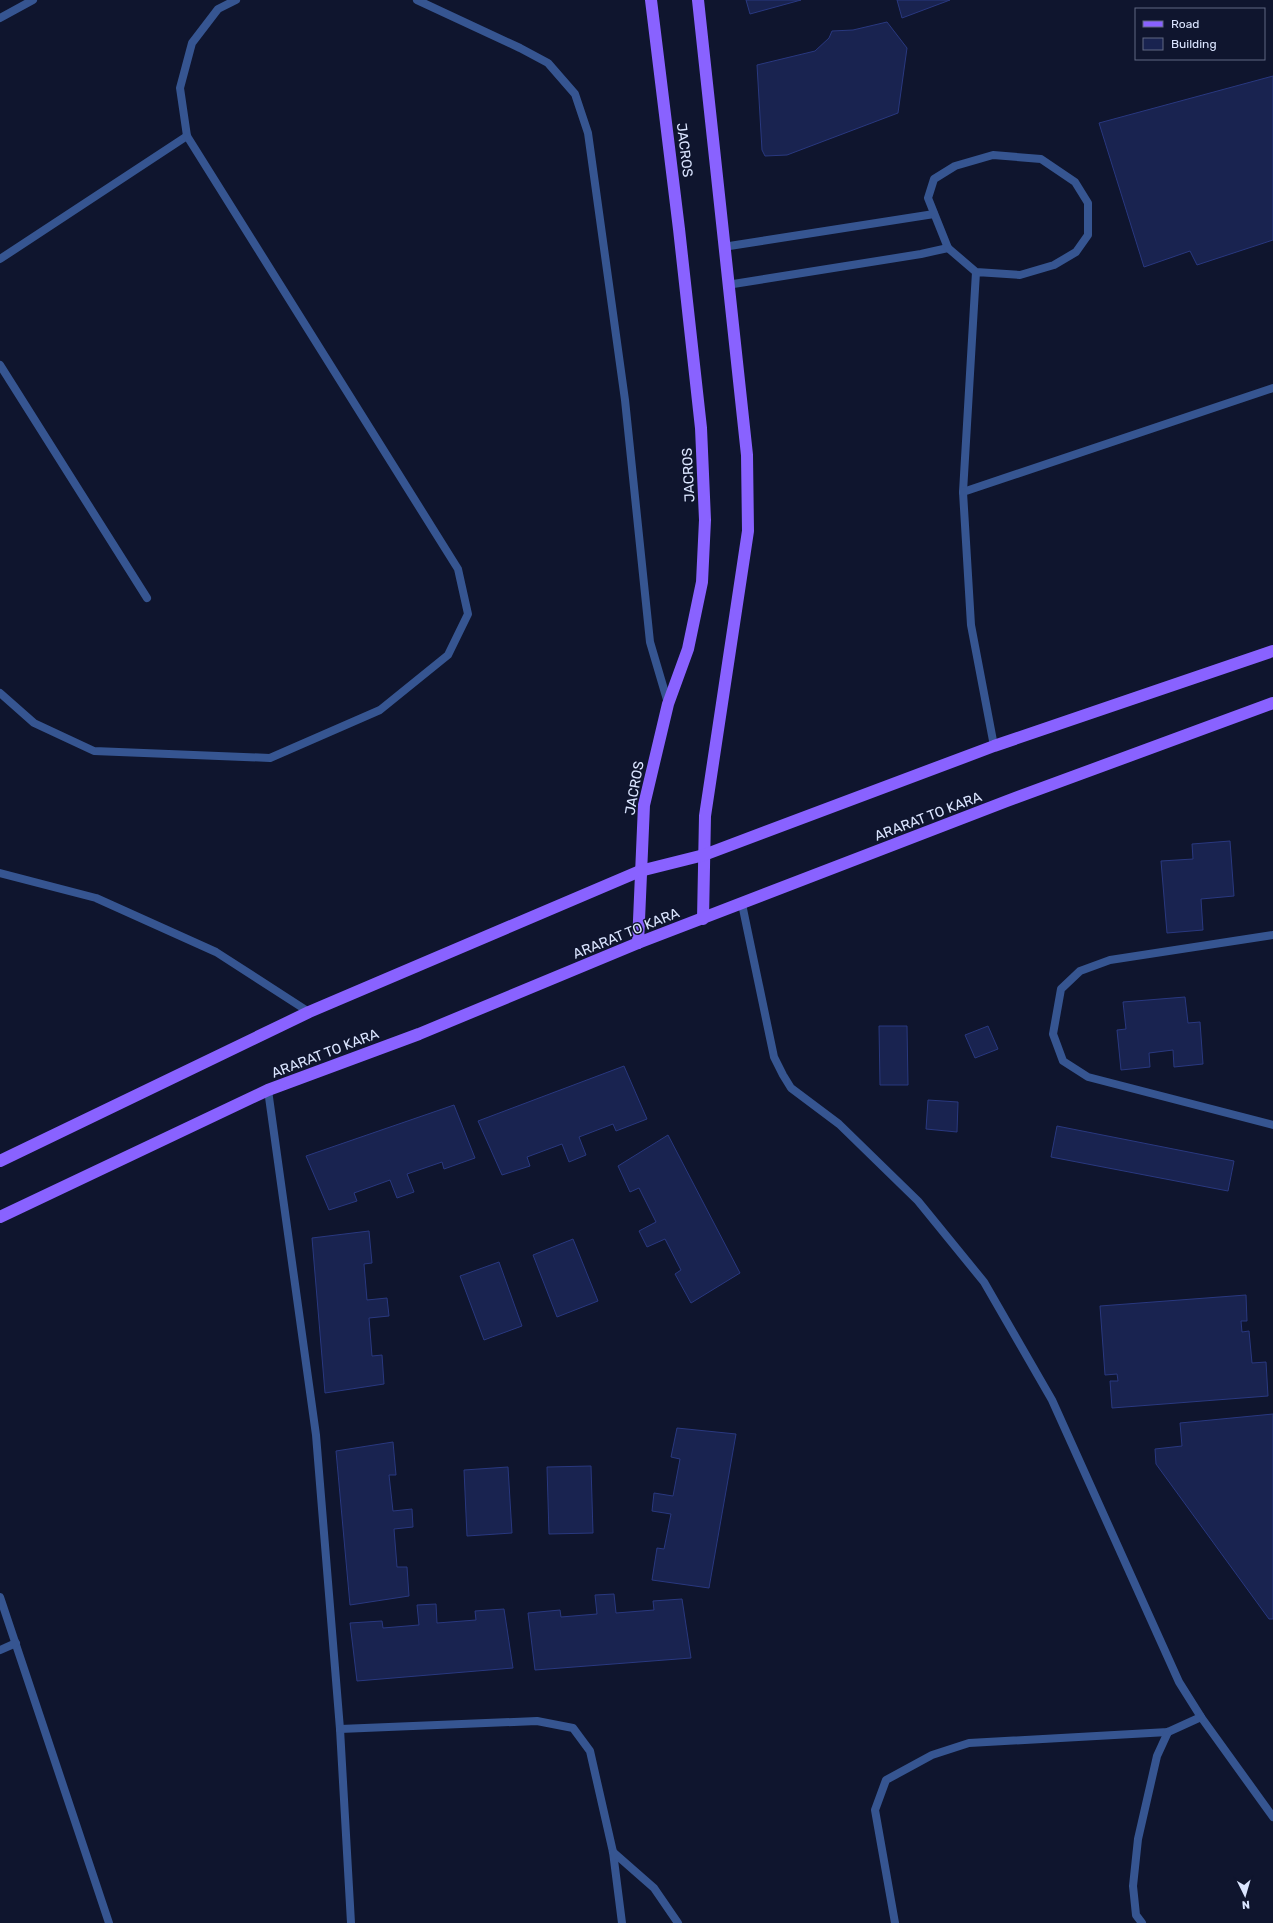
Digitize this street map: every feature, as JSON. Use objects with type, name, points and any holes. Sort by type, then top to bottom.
[{"type":"main road","name":"JACROS","points":[[638,943],[644,805],[668,704],[688,649],[700,590],[706,520],[700,421],[680,229],[651,0]]},
{"type":"main road","name":"JACROS","points":[[698,0],[727,285],[747,455],[748,531],[705,816],[703,919]]},
{"type":"main road","points":[[0,1161],[309,1012],[640,871],[704,855],[994,746],[1273,651]]},
{"type":"main road","name":"ARARAT TO KARA","points":[[0,1217],[268,1090],[419,1034],[638,943],[1007,801],[1273,703]]},
{"type":"street","points":[[0,18],[33,0]]},
{"type":"street","points":[[0,693],[34,723],[94,751],[270,758],[380,710],[448,655],[468,614],[458,570],[187,136],[180,88],[192,43],[218,9],[236,0]]},
{"type":"street","points":[[417,0],[520,48],[548,63],[575,94],[588,133],[624,392],[650,642],[668,704]]},
{"type":"street","points":[[0,259],[187,136]]},
{"type":"street","points":[[993,155],[1041,159],[1075,182],[1088,203],[1088,235],[1076,252],[1054,265],[1020,275],[976,272],[948,248],[928,198],[934,179],[955,166],[993,155]]},
{"type":"street","points":[[723,247],[934,214]]},
{"type":"street","points":[[727,285],[921,254],[948,248]]},
{"type":"street","points":[[976,272],[963,492],[970,625],[994,746]]},
{"type":"street","points":[[0,364],[147,598]]},
{"type":"street","points":[[963,492],[1273,388]]},
{"type":"street","points":[[0,874],[96,898],[216,952],[309,1012]]},
{"type":"street","points":[[742,904],[774,1057],[783,1075],[791,1088],[839,1124],[918,1201],[984,1282],[1052,1400],[1180,1682],[1201,1717],[1273,1817]]},
{"type":"street","points":[[1273,936],[1110,960],[1080,971],[1061,989],[1052,1034],[1063,1061],[1088,1077],[1273,1125]]},
{"type":"street","points":[[268,1090],[316,1435],[340,1729],[351,1923]]},
{"type":"street","points":[[0,1597],[109,1923]]},
{"type":"street","points":[[0,1650],[16,1643]]},
{"type":"street","points":[[895,1923],[876,1810],[886,1780],[932,1755],[969,1743],[1168,1732],[1201,1717]]},
{"type":"street","points":[[340,1729],[537,1721],[573,1728],[590,1752],[613,1852],[622,1923]]},
{"type":"street","points":[[1142,1923],[1136,1915],[1132,1886],[1138,1839],[1157,1756],[1168,1732]]},
{"type":"street","points":[[613,1852],[654,1888],[678,1923]]},
{"type":"building","points":[[746,0],[801,0],[750,14]]},
{"type":"building","points":[[897,0],[950,0],[902,18]]},
{"type":"building","points":[[887,22],[907,48],[898,113],[787,155],[765,156],[762,150],[757,65],[815,51],[829,38],[832,31],[853,30]]},
{"type":"building","points":[[1273,76],[1273,240],[1197,265],[1190,251],[1144,267],[1099,123]]},
{"type":"building","points":[[1230,841],[1234,896],[1201,899],[1203,930],[1167,933],[1161,861],[1193,859],[1192,844]]},
{"type":"building","points":[[1185,997],[1188,1023],[1200,1022],[1203,1064],[1174,1067],[1173,1050],[1149,1053],[1150,1067],[1121,1070],[1117,1030],[1126,1029],[1123,1002]]},
{"type":"building","points":[[879,1026],[907,1026],[908,1085],[880,1085]]},
{"type":"building","points":[[988,1026],[998,1049],[975,1058],[965,1035]]},
{"type":"building","points":[[624,1066],[647,1119],[616,1131],[613,1124],[579,1137],[586,1155],[569,1162],[562,1144],[527,1157],[530,1166],[502,1175],[478,1121]]},
{"type":"building","points":[[928,1100],[958,1102],[957,1132],[926,1129]]},
{"type":"building","points":[[454,1105],[475,1158],[444,1169],[442,1162],[407,1174],[414,1192],[397,1198],[390,1180],[354,1193],[357,1201],[329,1210],[306,1156]]},
{"type":"building","points":[[1057,1126],[1234,1161],[1228,1191],[1051,1157]]},
{"type":"building","points":[[668,1135],[740,1273],[691,1303],[675,1274],[681,1270],[665,1239],[647,1247],[639,1231],[656,1222],[639,1188],[630,1192],[618,1166]]},
{"type":"building","points":[[369,1231],[372,1263],[364,1264],[367,1300],[387,1298],[389,1316],[369,1318],[372,1356],[382,1355],[384,1384],[325,1393],[312,1238]]},
{"type":"building","points":[[573,1239],[598,1301],[557,1317],[533,1255]]},
{"type":"building","points":[[499,1262],[522,1326],[484,1340],[460,1276]]},
{"type":"building","points":[[1246,1295],[1247,1321],[1241,1321],[1242,1332],[1249,1331],[1252,1363],[1266,1362],[1268,1396],[1112,1408],[1110,1381],[1118,1381],[1117,1374],[1105,1375],[1100,1306]]},
{"type":"building","points":[[1273,1414],[1273,1619],[1269,1619],[1156,1464],[1155,1449],[1182,1446],[1180,1423]]},
{"type":"building","points":[[677,1428],[736,1434],[709,1588],[652,1580],[657,1548],[664,1549],[671,1514],[652,1511],[654,1493],[673,1496],[680,1459],[671,1457]]},
{"type":"building","points":[[393,1442],[396,1475],[389,1475],[393,1511],[412,1509],[413,1527],[394,1529],[397,1567],[407,1567],[409,1596],[350,1605],[336,1451]]},
{"type":"building","points":[[591,1466],[593,1533],[549,1534],[547,1467]]},
{"type":"building","points":[[508,1467],[512,1533],[467,1536],[464,1470]]},
{"type":"building","points":[[614,1594],[616,1613],[654,1610],[653,1601],[682,1599],[691,1658],[535,1670],[528,1613],[560,1610],[561,1617],[597,1614],[595,1595]]},
{"type":"building","points":[[436,1604],[437,1623],[476,1620],[475,1611],[504,1609],[513,1668],[357,1681],[350,1623],[382,1621],[383,1628],[419,1625],[417,1605]]}]
